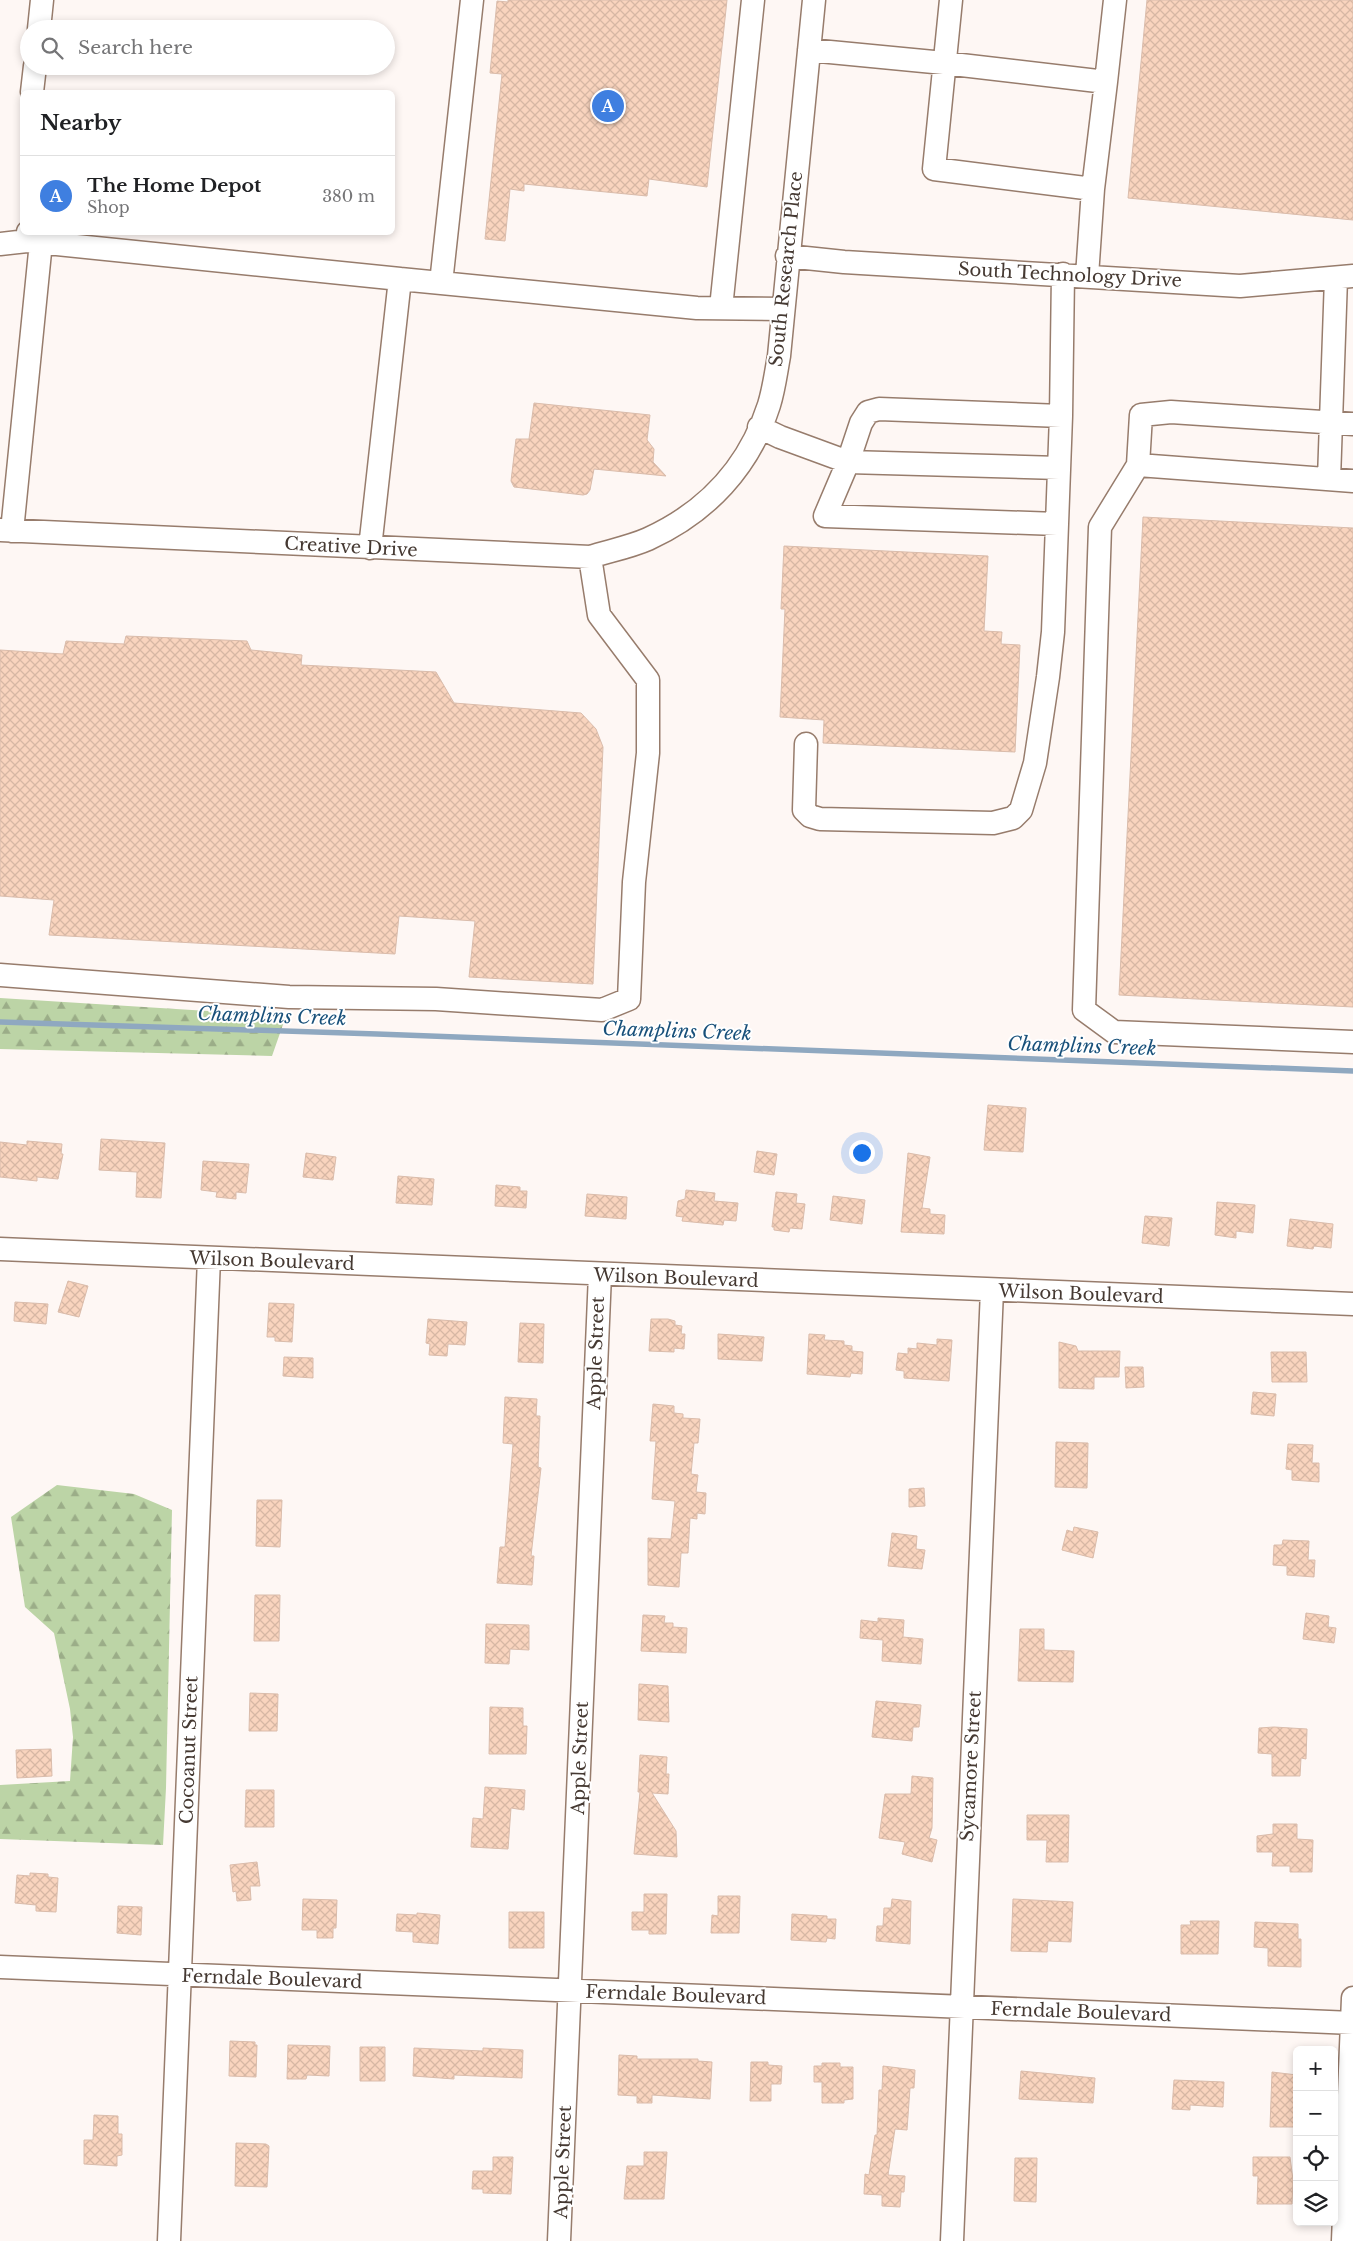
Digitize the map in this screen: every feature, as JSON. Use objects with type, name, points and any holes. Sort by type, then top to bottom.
[{"type":"street","points":[[40,20],[42,0]]},
{"type":"street","points":[[441,283],[472,0]]},
{"type":"street","points":[[721,308],[753,0]]},
{"type":"street","name":"South Research Place","points":[[694,513],[724,485],[747,454],[769,405],[779,356],[787,256],[814,0]]},
{"type":"street","points":[[951,0],[934,169],[1093,189]]},
{"type":"street","points":[[1087,276],[1093,189],[1115,0]]},
{"type":"street","points":[[808,50],[944,63],[1106,82]]},
{"type":"street","points":[[32,90],[34,75]]},
{"type":"street","points":[[0,244],[32,238],[441,283],[721,308],[783,309]]},
{"type":"street","points":[[6,530],[32,238]]},
{"type":"street","name":"South Technology Drive","points":[[787,256],[844,262],[1240,286],[1344,277]]},
{"type":"street","points":[[806,744],[804,810],[810,816],[820,819],[993,823],[1013,818],[1021,810],[1035,764],[1053,632],[1061,416],[1063,274]]},
{"type":"street","points":[[1329,480],[1342,423],[1344,277]]},
{"type":"street","points":[[370,548],[400,279]]},
{"type":"street","points":[[1057,524],[825,516],[868,412],[879,409],[1061,416]]},
{"type":"street","points":[[1342,423],[1171,412],[1141,415],[1138,465],[1100,527],[1084,1010],[1114,1032],[1353,1042]]},
{"type":"street","points":[[759,426],[780,437],[848,462],[1059,468]]},
{"type":"street","points":[[1138,465],[1353,481]]},
{"type":"street","name":"Creative Drive","points":[[6,530],[590,557],[647,539],[694,513]]},
{"type":"street","points":[[0,975],[289,997],[436,999],[602,1010],[629,999],[634,882],[648,753],[648,680],[599,615],[590,557]]},
{"type":"street","name":"Wilson Boulevard","points":[[0,1249],[1353,1304]]},
{"type":"street","name":"Cocoanut Street","points":[[169,2241],[209,1258]]},
{"type":"street","name":"Apple Street","points":[[559,2241],[600,1274]]},
{"type":"street","name":"Sycamore Street","points":[[952,2241],[960,2007],[992,1290]]},
{"type":"street","name":"Ferndale Boulevard","points":[[0,1967],[1352,2022]]},
{"type":"street","points":[[1343,2241],[1353,1998]]},
{"type":"green space","points":[[0,998],[286,1016],[272,1056],[0,1049]]},
{"type":"green space","points":[[57,1485],[134,1494],[172,1510],[163,1845],[0,1839],[0,1785],[70,1781],[73,1737],[70,1709],[54,1633],[25,1607],[11,1517]]},
{"type":"building","points":[[508,0],[727,0],[707,187],[649,179],[647,196],[524,184],[524,191],[510,189],[505,241],[485,239],[502,74],[490,73],[497,1],[508,2]]},
{"type":"building","points":[[1147,0],[1353,0],[1353,220],[1128,198]]},
{"type":"building","points":[[534,403],[650,415],[647,440],[654,449],[653,462],[666,476],[594,469],[590,490],[587,494],[583,495],[514,487],[511,481],[516,439],[529,439]]},
{"type":"building","points":[[1143,517],[1353,528],[1353,1007],[1119,995]]},
{"type":"building","points":[[784,546],[988,556],[984,631],[1002,632],[1001,644],[1020,645],[1015,752],[823,743],[824,720],[780,717],[785,609],[781,609]]},
{"type":"building","points":[[126,636],[247,641],[251,650],[302,655],[301,665],[436,672],[454,703],[581,713],[596,729],[603,747],[593,984],[469,977],[475,921],[399,916],[395,954],[49,935],[54,900],[0,896],[0,650],[63,654],[66,641],[124,644]]},
{"type":"building","points":[[988,1105],[1026,1108],[1023,1152],[984,1150]]},
{"type":"building","points":[[101,1139],[165,1143],[161,1198],[136,1197],[137,1172],[99,1170]]},
{"type":"building","points":[[27,1141],[62,1144],[61,1154],[63,1154],[58,1179],[37,1177],[37,1181],[0,1177],[0,1142],[27,1145]]},
{"type":"building","points":[[757,1151],[777,1154],[774,1175],[754,1172]]},
{"type":"building","points":[[306,1153],[336,1157],[333,1180],[303,1177]]},
{"type":"building","points":[[908,1153],[930,1157],[922,1208],[930,1209],[930,1214],[945,1215],[944,1234],[901,1232]]},
{"type":"building","points":[[203,1161],[249,1164],[246,1193],[236,1192],[236,1199],[216,1197],[217,1192],[201,1190]]},
{"type":"building","points":[[398,1176],[434,1179],[432,1205],[396,1203]]},
{"type":"building","points":[[496,1185],[520,1187],[520,1191],[527,1191],[526,1208],[495,1206]]},
{"type":"building","points":[[686,1190],[715,1193],[714,1201],[738,1203],[736,1221],[724,1220],[723,1225],[682,1221],[683,1217],[676,1216],[678,1201],[685,1199]]},
{"type":"building","points":[[776,1192],[797,1194],[796,1203],[805,1204],[802,1229],[790,1228],[789,1232],[774,1230],[774,1227],[772,1227]]},
{"type":"building","points":[[587,1194],[627,1197],[626,1219],[585,1216]]},
{"type":"building","points":[[833,1196],[865,1200],[862,1224],[830,1220]]},
{"type":"building","points":[[1217,1202],[1255,1205],[1253,1233],[1236,1231],[1236,1238],[1215,1235]]},
{"type":"building","points":[[1145,1216],[1172,1218],[1169,1246],[1142,1243]]},
{"type":"building","points":[[1290,1219],[1333,1224],[1331,1248],[1314,1246],[1313,1249],[1287,1246]]},
{"type":"building","points":[[68,1281],[88,1286],[79,1317],[58,1312]]},
{"type":"building","points":[[15,1302],[48,1304],[46,1324],[14,1321]]},
{"type":"building","points":[[269,1303],[294,1304],[292,1342],[275,1341],[275,1337],[267,1337]]},
{"type":"building","points":[[428,1319],[467,1322],[465,1345],[448,1344],[447,1356],[429,1355],[430,1344],[426,1343]]},
{"type":"building","points":[[651,1319],[668,1319],[675,1321],[675,1325],[682,1326],[681,1334],[685,1334],[684,1349],[674,1348],[674,1352],[649,1351]]},
{"type":"building","points":[[520,1323],[544,1324],[543,1363],[518,1362]]},
{"type":"building","points":[[718,1334],[764,1337],[762,1361],[718,1359]]},
{"type":"building","points":[[809,1334],[825,1335],[824,1340],[844,1341],[844,1345],[852,1346],[852,1351],[863,1352],[862,1374],[851,1373],[850,1377],[807,1374]]},
{"type":"building","points":[[937,1339],[952,1340],[949,1381],[904,1378],[904,1371],[896,1370],[898,1353],[908,1354],[908,1348],[917,1349],[917,1343],[937,1345]]},
{"type":"building","points":[[1059,1342],[1076,1346],[1078,1351],[1120,1351],[1119,1377],[1094,1377],[1094,1389],[1059,1388]]},
{"type":"building","points":[[1271,1352],[1306,1352],[1307,1382],[1272,1382]]},
{"type":"building","points":[[284,1357],[313,1358],[313,1378],[283,1376]]},
{"type":"building","points":[[1125,1367],[1143,1367],[1144,1387],[1126,1388]]},
{"type":"building","points":[[1253,1392],[1276,1394],[1274,1416],[1251,1414]]},
{"type":"building","points":[[505,1397],[537,1399],[536,1416],[540,1416],[538,1467],[541,1468],[531,1556],[534,1556],[532,1585],[497,1583],[500,1547],[505,1547],[513,1444],[503,1443]]},
{"type":"building","points":[[653,1404],[674,1406],[674,1413],[683,1414],[683,1418],[700,1419],[698,1443],[694,1443],[691,1474],[698,1475],[696,1492],[706,1493],[705,1514],[697,1513],[697,1519],[690,1518],[688,1553],[681,1553],[679,1587],[648,1585],[648,1538],[671,1539],[675,1501],[652,1499],[656,1441],[650,1441]]},
{"type":"building","points":[[1056,1442],[1088,1443],[1087,1488],[1055,1487]]},
{"type":"building","points":[[1288,1444],[1313,1445],[1312,1463],[1319,1463],[1319,1482],[1292,1480],[1292,1470],[1286,1469]]},
{"type":"building","points":[[924,1488],[925,1506],[909,1507],[909,1489]]},
{"type":"building","points":[[257,1500],[282,1500],[280,1547],[256,1546]]},
{"type":"building","points":[[1074,1527],[1098,1532],[1093,1558],[1062,1550],[1067,1530],[1073,1532]]},
{"type":"building","points":[[892,1533],[917,1536],[916,1549],[925,1550],[922,1569],[888,1566]]},
{"type":"building","points":[[1283,1540],[1309,1541],[1308,1560],[1315,1560],[1314,1577],[1287,1575],[1287,1566],[1273,1565],[1274,1545],[1282,1545]]},
{"type":"building","points":[[255,1595],[280,1595],[279,1641],[254,1641]]},
{"type":"building","points":[[1306,1613],[1329,1616],[1328,1627],[1336,1628],[1334,1643],[1303,1639]]},
{"type":"building","points":[[643,1615],[665,1616],[664,1623],[673,1623],[673,1627],[687,1628],[686,1653],[641,1651]]},
{"type":"building","points":[[878,1618],[904,1620],[903,1637],[923,1639],[921,1664],[882,1661],[883,1640],[860,1638],[861,1620],[878,1622]]},
{"type":"building","points":[[486,1624],[529,1625],[529,1650],[510,1649],[509,1664],[485,1663]]},
{"type":"building","points":[[1020,1629],[1044,1629],[1044,1650],[1074,1651],[1073,1682],[1018,1681]]},
{"type":"building","points":[[639,1684],[668,1686],[669,1722],[638,1720]]},
{"type":"building","points":[[250,1693],[278,1694],[277,1731],[249,1731]]},
{"type":"building","points":[[876,1701],[921,1705],[919,1727],[913,1727],[912,1741],[872,1737]]},
{"type":"building","points":[[490,1707],[523,1708],[523,1726],[527,1726],[526,1754],[489,1754]]},
{"type":"building","points":[[1259,1728],[1307,1729],[1306,1759],[1301,1758],[1300,1776],[1272,1776],[1272,1754],[1258,1753]]},
{"type":"building","points":[[51,1749],[52,1776],[17,1778],[16,1750]]},
{"type":"building","points":[[640,1755],[667,1757],[666,1774],[669,1774],[668,1794],[652,1793],[676,1831],[677,1857],[634,1854],[640,1792],[638,1792]]},
{"type":"building","points":[[912,1776],[933,1778],[932,1828],[929,1838],[937,1840],[932,1862],[902,1854],[905,1842],[879,1838],[885,1794],[911,1794]]},
{"type":"building","points":[[485,1787],[525,1790],[524,1810],[511,1808],[508,1849],[471,1847],[473,1818],[483,1819]]},
{"type":"building","points":[[246,1790],[274,1790],[274,1827],[245,1827]]},
{"type":"building","points":[[1027,1815],[1069,1815],[1068,1862],[1046,1862],[1047,1840],[1027,1840]]},
{"type":"building","points":[[1273,1824],[1297,1824],[1297,1839],[1313,1840],[1312,1872],[1290,1872],[1290,1866],[1272,1866],[1273,1852],[1257,1852],[1257,1836],[1273,1834]]},
{"type":"building","points":[[257,1862],[260,1886],[250,1886],[251,1900],[237,1901],[236,1891],[233,1892],[230,1865]]},
{"type":"building","points":[[30,1873],[48,1874],[48,1877],[58,1878],[56,1912],[36,1911],[36,1905],[15,1903],[17,1875],[30,1876]]},
{"type":"building","points":[[644,1894],[667,1894],[666,1934],[649,1934],[649,1930],[632,1930],[632,1912],[644,1912]]},
{"type":"building","points":[[718,1896],[740,1896],[739,1933],[711,1933],[712,1915],[718,1916]]},
{"type":"building","points":[[303,1899],[337,1900],[336,1928],[333,1928],[333,1938],[317,1938],[317,1930],[302,1930]]},
{"type":"building","points":[[892,1899],[911,1901],[910,1944],[876,1941],[877,1926],[883,1926],[884,1908],[891,1908]]},
{"type":"building","points":[[1013,1899],[1073,1902],[1071,1942],[1048,1941],[1047,1952],[1011,1951]]},
{"type":"building","points":[[118,1906],[142,1907],[141,1935],[117,1933]]},
{"type":"building","points":[[509,1912],[544,1912],[544,1948],[509,1948]]},
{"type":"building","points":[[417,1913],[440,1915],[438,1944],[413,1942],[413,1932],[396,1931],[397,1914],[417,1915]]},
{"type":"building","points":[[792,1914],[827,1916],[827,1919],[836,1919],[835,1939],[827,1938],[826,1942],[791,1940]]},
{"type":"building","points":[[1190,1921],[1219,1921],[1218,1954],[1181,1954],[1181,1925],[1191,1925]]},
{"type":"building","points":[[1255,1922],[1298,1924],[1298,1939],[1301,1939],[1301,1967],[1268,1966],[1268,1948],[1254,1947]]},
{"type":"building","points":[[230,2041],[255,2042],[255,2045],[257,2045],[256,2077],[229,2076]]},
{"type":"building","points":[[288,2045],[330,2046],[329,2076],[307,2075],[306,2079],[287,2079]]},
{"type":"building","points":[[360,2047],[385,2047],[385,2081],[360,2081]]},
{"type":"building","points":[[414,2048],[483,2051],[483,2048],[523,2050],[522,2078],[454,2075],[454,2079],[413,2076]]},
{"type":"building","points":[[619,2055],[637,2056],[637,2059],[698,2059],[698,2061],[712,2062],[710,2099],[652,2095],[652,2103],[637,2103],[637,2096],[618,2095]]},
{"type":"building","points":[[751,2062],[768,2062],[768,2065],[782,2066],[781,2084],[771,2084],[771,2101],[750,2101]]},
{"type":"building","points":[[822,2063],[840,2063],[840,2067],[853,2067],[853,2099],[844,2100],[844,2103],[822,2103],[822,2082],[814,2082],[814,2066],[822,2066]]},
{"type":"building","points":[[883,2066],[915,2070],[914,2088],[910,2088],[907,2130],[895,2129],[888,2175],[905,2176],[904,2192],[901,2192],[900,2207],[882,2206],[882,2195],[864,2194],[865,2174],[869,2175],[875,2135],[877,2135],[879,2090],[882,2090]]},
{"type":"building","points":[[1021,2071],[1095,2078],[1093,2103],[1019,2099]]},
{"type":"building","points":[[1272,2072],[1293,2075],[1293,2127],[1270,2127]]},
{"type":"building","points":[[1174,2080],[1224,2082],[1223,2107],[1190,2105],[1190,2110],[1172,2109]]},
{"type":"building","points":[[94,2115],[118,2116],[118,2134],[122,2134],[122,2155],[117,2156],[117,2166],[84,2164],[84,2140],[93,2140]]},
{"type":"building","points":[[236,2143],[266,2144],[269,2146],[267,2187],[235,2186]]},
{"type":"building","points":[[644,2152],[667,2152],[664,2199],[624,2199],[627,2166],[644,2166]]},
{"type":"building","points":[[493,2157],[513,2157],[511,2194],[483,2193],[483,2189],[472,2189],[473,2171],[493,2171]]},
{"type":"building","points":[[1253,2157],[1290,2157],[1293,2180],[1292,2204],[1257,2204],[1258,2176],[1253,2176]]},
{"type":"building","points":[[1015,2158],[1037,2158],[1036,2202],[1014,2201]]},
{"type":"waterway","name":"Champlins Creek","points":[[0,1022],[377,1034],[1353,1071]]},
{"type":"place","name":"The Home Depot","points":[[608,106]]}]
